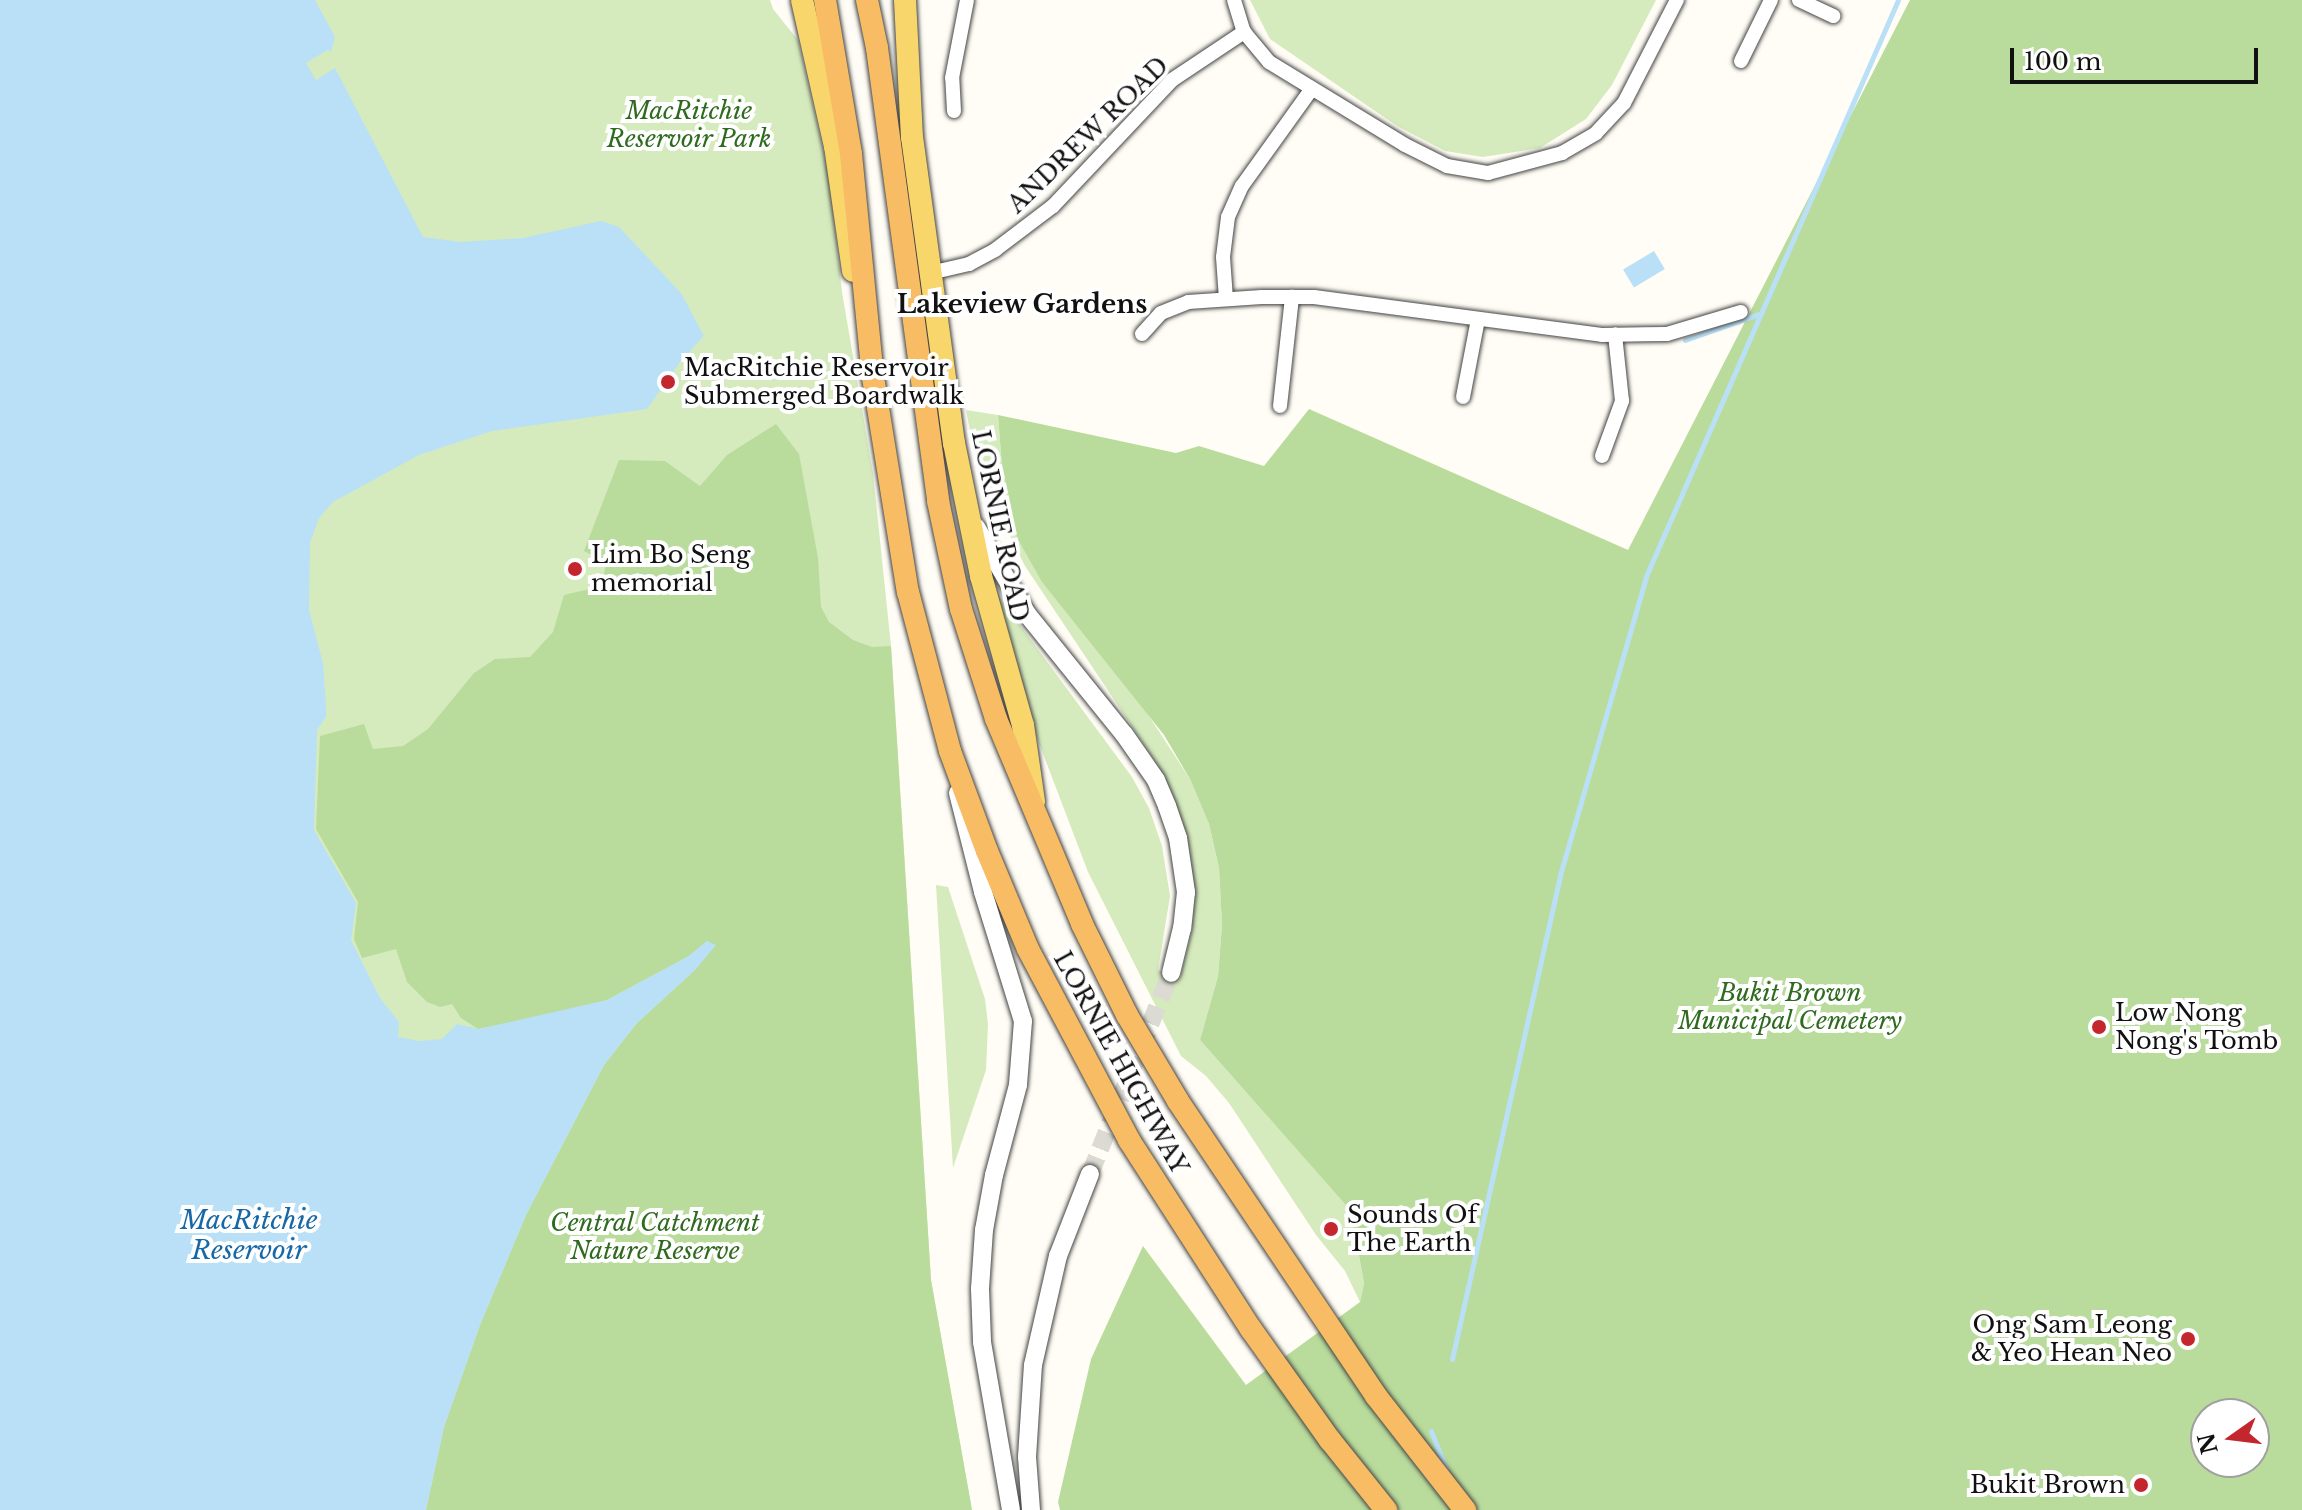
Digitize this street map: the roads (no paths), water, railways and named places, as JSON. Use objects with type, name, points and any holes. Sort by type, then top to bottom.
[{"type":"highway","points":[[825,0],[849,133],[873,377]]},
{"type":"highway","name":"LORNIE HIGHWAY","points":[[867,0],[888,130],[933,471],[961,609],[996,719],[1037,822],[1127,1015],[1178,1101],[1300,1286],[1376,1396],[1465,1510]]},
{"type":"highway","name":"LORNIE HIGHWAY","points":[[873,377],[908,592],[950,751],[1028,949],[1129,1140],[1251,1329],[1330,1440],[1386,1510]]},
{"type":"main road","points":[[802,0],[835,146],[866,367],[873,377]]},
{"type":"main road","name":"LORNIE ROAD","points":[[905,0],[912,137],[967,510],[981,576],[1023,725],[1037,822]]},
{"type":"street","points":[[954,111],[952,78],[967,0]]},
{"type":"street","points":[[1234,0],[1244,32],[1269,62],[1311,90],[1447,166],[1488,173],[1562,153],[1596,133],[1624,103],[1677,0]]},
{"type":"street","points":[[1741,61],[1771,0]]},
{"type":"street","points":[[1799,0],[1834,16]]},
{"type":"street","name":"ANDREW ROAD","points":[[930,273],[969,264],[995,250],[1053,206],[1172,80],[1244,32]]},
{"type":"street","points":[[1226,299],[1223,257],[1228,217],[1242,186],[1311,90]]},
{"type":"street","points":[[1280,406],[1292,297]]},
{"type":"street","points":[[1142,334],[1161,313],[1188,302],[1226,299],[1292,297],[1589,334],[1667,334],[1741,312]]},
{"type":"street","points":[[1463,397],[1478,319]]},
{"type":"street","points":[[1602,456],[1622,401],[1615,334]]},
{"type":"street","points":[[967,510],[1027,614],[1124,734],[1156,780],[1178,838],[1186,892],[1182,928],[1171,973]]},
{"type":"street","points":[[950,751],[963,820],[1023,1021],[1018,1085],[994,1175],[984,1230],[980,1289],[982,1342],[1011,1510]]},
{"type":"street","points":[[1031,1510],[1027,1457],[1033,1365],[1058,1256],[1090,1174]]},
{"type":"water","name":"MacRitchie Reservoir","points":[[0,0],[315,0],[335,37],[331,52],[328,50],[306,63],[316,80],[335,68],[423,237],[461,242],[523,238],[601,221],[619,227],[681,293],[704,336],[681,361],[647,409],[492,431],[419,455],[333,502],[319,518],[310,543],[309,610],[323,663],[326,704],[326,717],[317,730],[314,830],[356,903],[351,940],[380,998],[399,1022],[398,1037],[420,1041],[442,1039],[457,1024],[479,1029],[607,1000],[689,956],[707,941],[716,945],[696,969],[637,1023],[604,1065],[526,1215],[480,1325],[444,1427],[426,1510],[0,1510]]},
{"type":"water","points":[[1654,251],[1665,269],[1634,288],[1623,270]]},
{"type":"waterway","points":[[1452,1359],[1560,875],[1647,574],[1898,0]]},
{"type":"waterway","points":[[1685,340],[1759,314]]},
{"type":"waterway","points":[[1431,1431],[1447,1472]]},
{"type":"tunnel","points":[[1090,1174],[1171,973]]},
{"type":"place","name":"MacRitchie Reservoir Submerged Boardwalk","points":[[668,382]]},
{"type":"place","name":"Lim Bo Seng memorial","points":[[575,569]]},
{"type":"place","name":"Low Nong Nong's Tomb","points":[[2099,1027]]},
{"type":"place","name":"Sounds Of The Earth","points":[[1331,1229]]},
{"type":"place","name":"Ong Sam Leong & Yeo Hean Neo","points":[[2188,1339]]},
{"type":"place","name":"Bukit Brown","points":[[2141,1485]]},
{"type":"district","name":"Lakeview Gardens","points":[[1022,305]]},
{"type":"park label","name":"MacRitchie Reservoir Park","points":[[689,125]]},
{"type":"park label","name":"Bukit Brown Municipal Cemetery","points":[[1790,1007]]},
{"type":"park label","name":"Central Catchment Nature Reserve","points":[[655,1237]]}]
